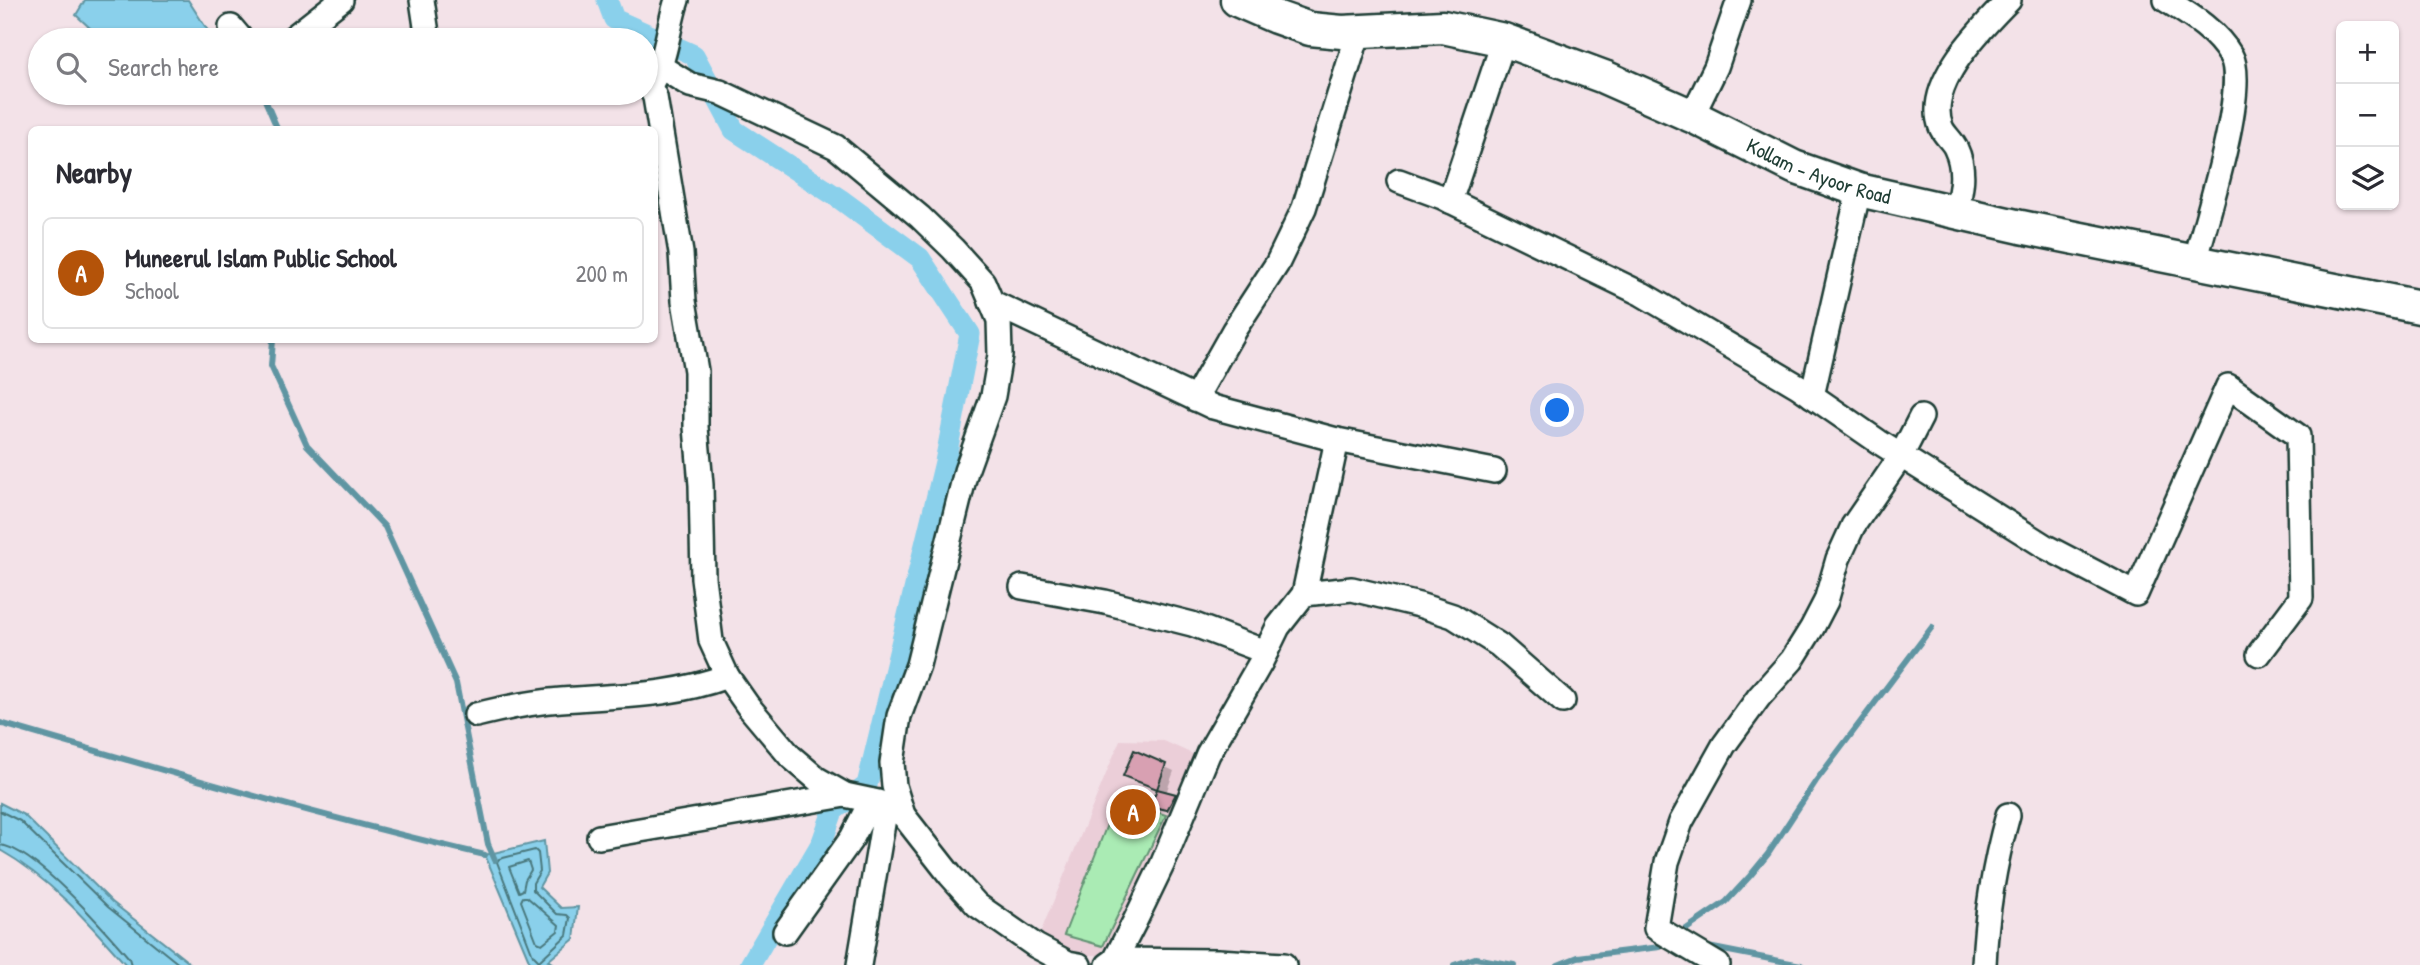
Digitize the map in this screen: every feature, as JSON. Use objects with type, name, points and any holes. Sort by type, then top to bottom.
[{"type":"main road","name":"Kollam - Ayoor Road","points":[[1237,0],[1310,29],[1342,32],[1443,27],[1504,40],[1604,77],[1692,116],[1794,167],[1859,190],[2420,307]]},
{"type":"street","points":[[305,28],[341,0]]},
{"type":"street","points":[[422,0],[426,28]]},
{"type":"street","points":[[658,61],[677,0]]},
{"type":"street","points":[[1692,116],[1716,67],[1739,0]]},
{"type":"street","points":[[1956,212],[1963,173],[1956,148],[1941,128],[1937,107],[1941,87],[1959,58],[2009,0]]},
{"type":"street","points":[[2166,0],[2205,25],[2232,57],[2236,83],[2228,133],[2195,262]]},
{"type":"street","points":[[1195,399],[1234,330],[1277,264],[1304,208],[1359,31]]},
{"type":"street","points":[[1450,201],[1504,40]]},
{"type":"street","points":[[599,837],[869,802],[894,786],[892,763],[899,716],[918,665],[967,471],[993,396],[1000,355],[999,320],[983,282],[920,217],[836,147],[712,90],[658,81]]},
{"type":"street","points":[[656,105],[681,254],[684,301],[696,371],[696,427],[706,610],[711,641],[727,676],[790,756],[817,779],[869,802],[950,874],[978,905],[1036,946],[1068,963],[1079,965]]},
{"type":"street","points":[[1399,181],[1450,201],[1642,293],[1812,396],[1901,456],[2046,547],[2136,594],[2228,386],[2298,436],[2301,598],[2259,654]]},
{"type":"street","points":[[1812,396],[1859,190]]},
{"type":"street","points":[[991,302],[1213,407],[1337,440],[1494,471]]},
{"type":"street","points":[[1718,965],[1656,928],[1667,862],[1681,822],[1724,745],[1759,697],[1792,660],[1812,628],[1826,601],[1838,559],[1853,526],[1901,456],[1921,417]]},
{"type":"street","points":[[1284,965],[1218,961],[1111,962],[1162,865],[1208,754],[1278,627],[1304,594],[1337,440]]},
{"type":"street","points":[[1023,587],[1105,602],[1192,624],[1266,652]]},
{"type":"street","points":[[1304,594],[1352,589],[1453,616],[1499,645],[1563,701]]},
{"type":"street","points":[[476,715],[523,704],[563,699],[627,697],[681,690],[727,676]]},
{"type":"street","points":[[785,932],[852,838],[869,802]]},
{"type":"street","points":[[859,965],[869,802]]},
{"type":"street","points":[[1984,965],[1985,933],[1994,863],[2008,815]]},
{"type":"shaded area","points":[[1120,740],[1164,741],[1199,757],[1153,866],[1106,955],[1087,955],[1054,945],[1039,936]]},
{"type":"green space","points":[[1117,799],[1166,815],[1103,946],[1064,935]]},
{"type":"water","points":[[85,0],[188,0],[206,28],[90,28],[76,15]]},
{"type":"water","points":[[0,803],[24,815],[112,902],[192,965],[126,965],[52,888],[0,850]]},
{"type":"water","points":[[544,841],[547,873],[539,887],[561,908],[578,907],[574,939],[548,961],[556,965],[531,965],[485,855]]},
{"type":"building","points":[[1134,750],[1166,764],[1157,789],[1123,776]]},
{"type":"building","points":[[1157,789],[1176,794],[1167,810],[1150,806]]},
{"type":"waterway","points":[[607,0],[614,19],[634,28]]},
{"type":"waterway","points":[[658,39],[694,55],[734,130],[840,199],[920,258],[970,334],[945,462],[867,785],[833,811],[822,842],[750,965]]},
{"type":"waterway","points":[[267,105],[276,126]]},
{"type":"waterway","points":[[273,343],[271,366],[307,445],[385,527],[456,683],[488,844],[495,860]]},
{"type":"waterway","points":[[1676,936],[1726,902],[1750,876],[1768,854],[1816,781],[1932,627]]},
{"type":"waterway","points":[[0,723],[302,809],[485,855]]},
{"type":"waterway","points":[[1558,965],[1578,957],[1660,947],[1667,942]]},
{"type":"waterway","points":[[1703,946],[1801,965]]},
{"type":"waterway","points":[[1454,965],[1475,958],[1514,965]]},
{"type":"place","name":"Muneerul Islam Public School","points":[[1133,812]]}]
